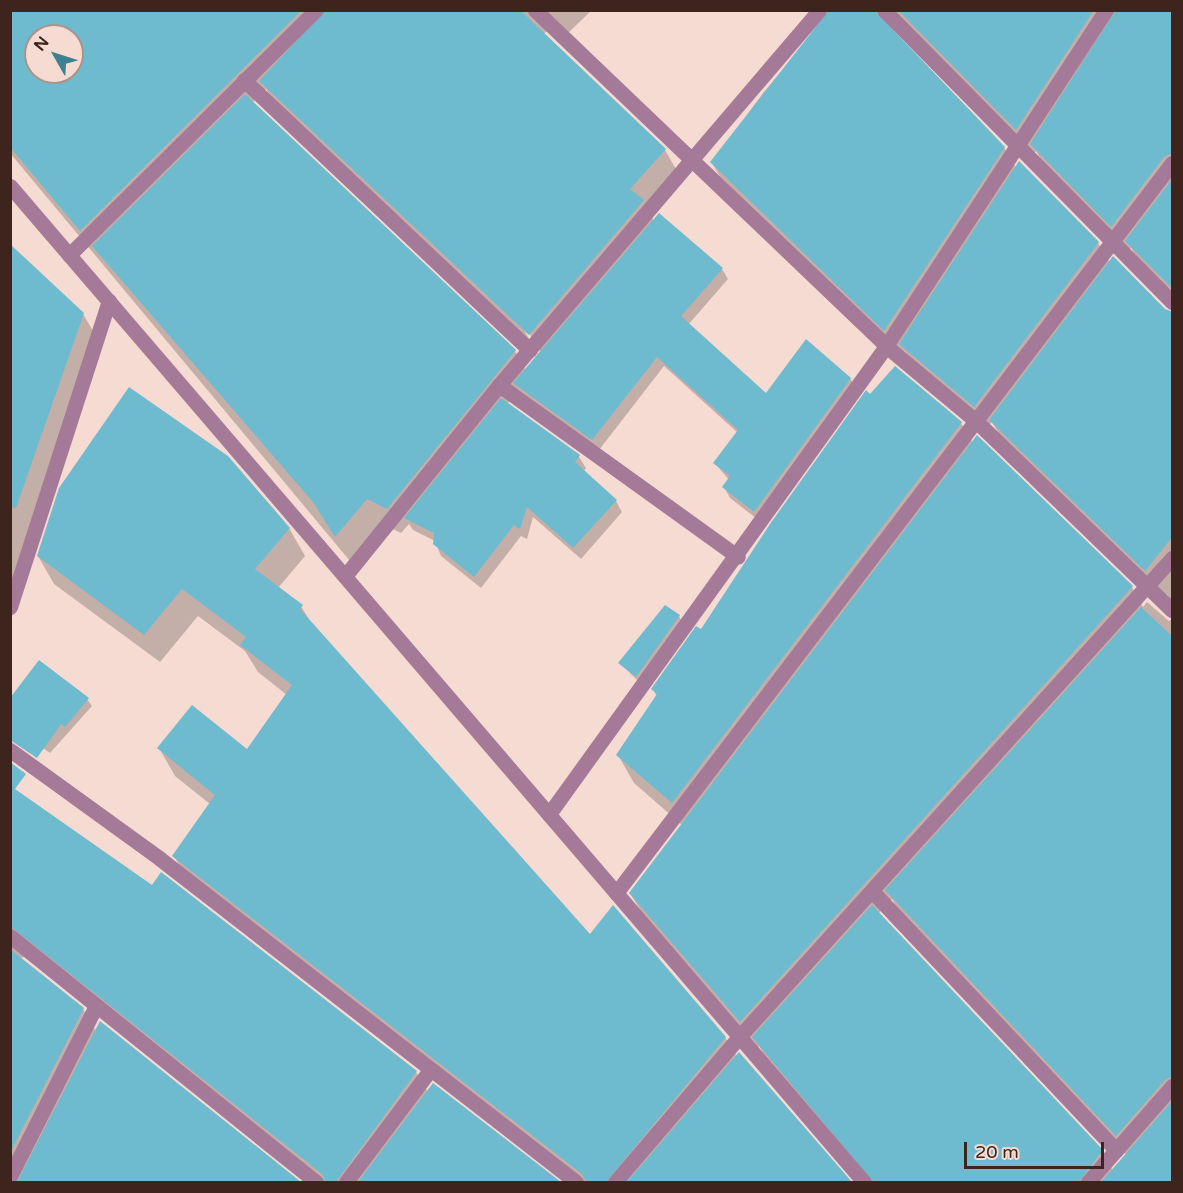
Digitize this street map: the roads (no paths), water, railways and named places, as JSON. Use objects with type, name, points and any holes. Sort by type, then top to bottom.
[{"type":"street","points":[[69,255],[316,10]]},
{"type":"street","points":[[535,10],[692,157],[886,346],[976,422],[1173,610]]},
{"type":"street","points":[[345,576],[499,385],[819,10]]},
{"type":"street","points":[[884,10],[1112,243],[1173,302]]},
{"type":"street","points":[[549,814],[738,557],[886,346],[1016,143],[1106,10]]},
{"type":"street","points":[[244,80],[530,350]]},
{"type":"street","points":[[616,893],[1173,163]]},
{"type":"street","points":[[10,186],[864,1182]]},
{"type":"street","points":[[10,607],[109,301]]},
{"type":"street","points":[[499,385],[738,557]]},
{"type":"street","points":[[615,1182],[739,1037],[1173,558]]},
{"type":"street","points":[[10,750],[159,858],[576,1182]]},
{"type":"street","points":[[872,891],[1116,1149]]},
{"type":"street","points":[[10,936],[316,1182]]},
{"type":"street","points":[[10,1176],[96,1006]]},
{"type":"street","points":[[346,1182],[430,1070]]},
{"type":"street","points":[[1088,1182],[1173,1086]]}]
